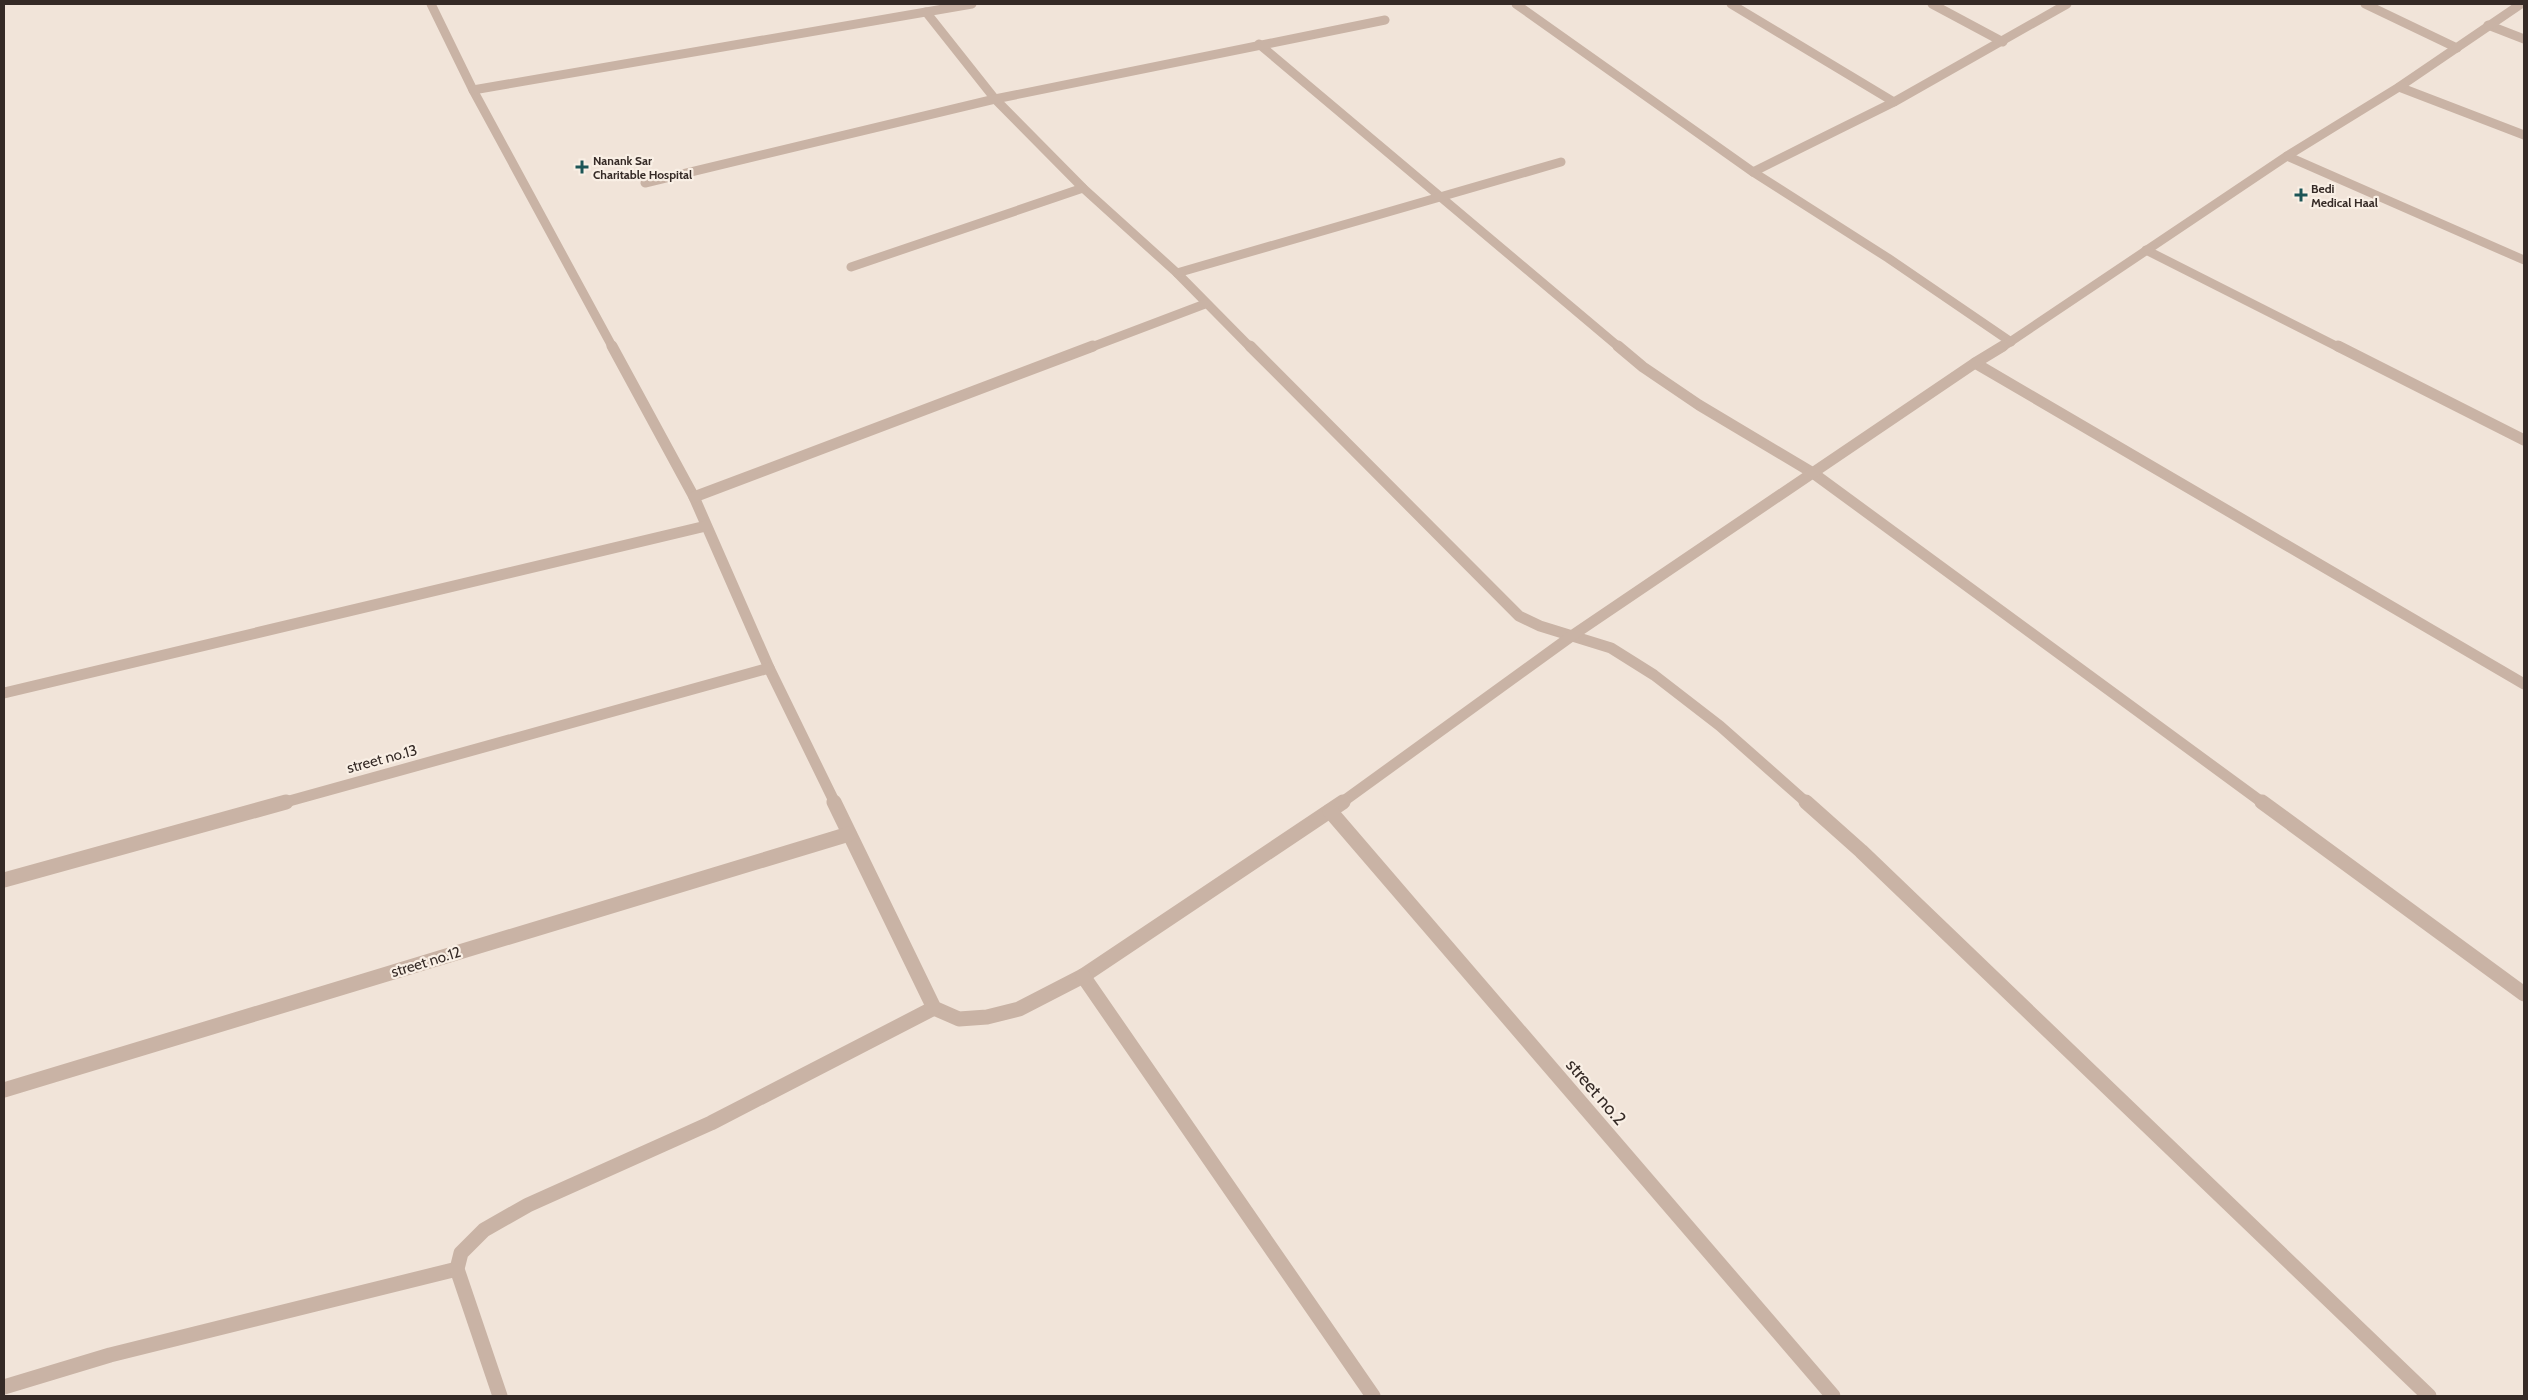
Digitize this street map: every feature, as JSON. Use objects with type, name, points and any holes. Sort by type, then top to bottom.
[{"type":"street","points":[[431,4],[473,90],[694,497],[769,668],[934,1008],[959,1019],[987,1018],[1019,1009],[1083,976],[1330,811],[1573,636],[1975,362],[2010,342],[2287,156],[2399,87],[2521,4]]},
{"type":"street","points":[[473,90],[972,4]]},
{"type":"street","points":[[1516,4],[1702,138],[1888,258],[2010,342]]},
{"type":"street","points":[[1731,4],[1894,102]]},
{"type":"street","points":[[1932,4],[2003,42]]},
{"type":"street","points":[[1753,172],[1894,102],[2003,42],[2067,4]]},
{"type":"street","points":[[2366,4],[2457,48]]},
{"type":"street","points":[[926,12],[996,98],[1084,188],[1177,273],[1205,304],[1501,600],[1520,616],[1540,626],[1611,648],[1654,675],[1720,726],[1853,844],[2429,1396]]},
{"type":"street","points":[[646,183],[996,98],[1385,20]]},
{"type":"street","points":[[2488,25],[2524,39]]},
{"type":"street","points":[[1258,44],[1438,197],[1643,367],[1698,405],[1813,473],[2524,994]]},
{"type":"street","points":[[2399,87],[2524,135]]},
{"type":"street","points":[[2287,156],[2524,260]]},
{"type":"street","points":[[1177,273],[1561,162]]},
{"type":"street","points":[[852,267],[1084,188]]},
{"type":"street","points":[[2146,250],[2524,440]]},
{"type":"street","points":[[694,497],[1205,304]]},
{"type":"street","points":[[1975,362],[2524,684]]},
{"type":"street","points":[[4,693],[706,526]]},
{"type":"street","name":"street no.13","points":[[4,880],[769,668]]},
{"type":"street","name":"street no.2","points":[[1330,811],[1833,1396]]},
{"type":"street","name":"street no.12","points":[[4,1090],[849,834]]},
{"type":"street","points":[[1083,976],[1373,1396]]},
{"type":"street","points":[[500,1396],[457,1269],[461,1253],[484,1230],[528,1205],[710,1123],[934,1008]]},
{"type":"street","points":[[4,1387],[110,1356],[457,1269]]},
{"type":"place","name":"Nanank Sar Charitable Hospital","points":[[582,167]]},
{"type":"place","name":"Bedi Medical Haal","points":[[2301,195]]}]
